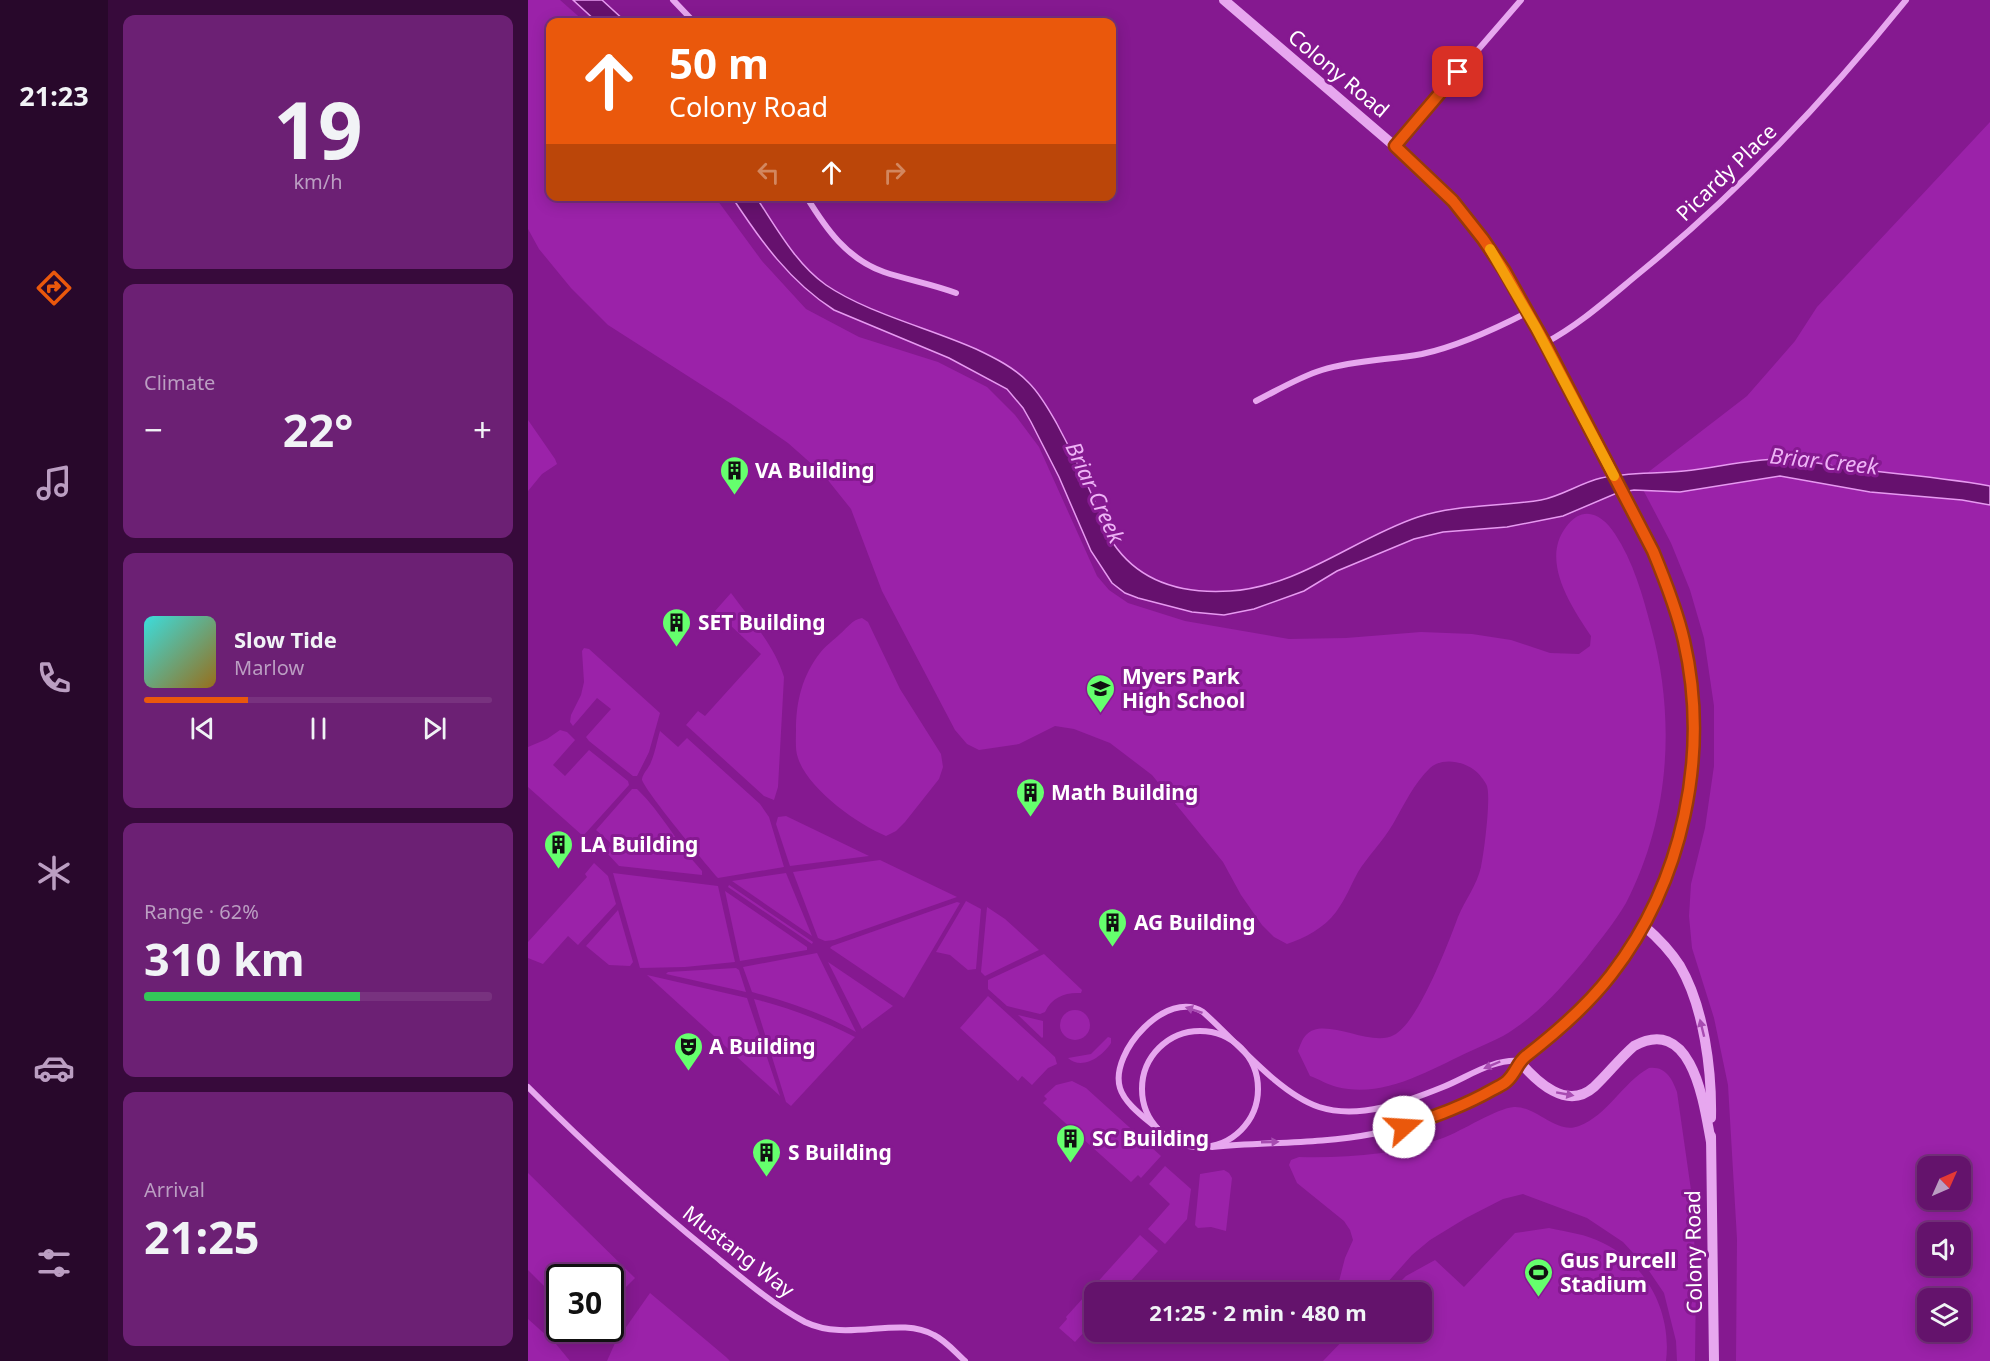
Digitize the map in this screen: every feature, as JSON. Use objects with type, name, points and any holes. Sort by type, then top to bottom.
[{"type":"street","points":[[673,0],[690,18]]},
{"type":"street","name":"Colony Road","points":[[1224,0],[1395,146],[1436,184],[1471,222],[1504,270],[1528,312],[1653,551],[1679,619],[1690,671],[1695,735],[1690,795],[1682,828],[1643,925],[1623,959],[1590,1000],[1548,1039],[1519,1061],[1534,1077],[1554,1092],[1564,1096],[1575,1096],[1592,1088],[1634,1046],[1641,1042],[1655,1040],[1671,1043],[1684,1054],[1695,1074],[1703,1100],[1711,1142]]},
{"type":"street","points":[[1395,146],[1521,0]]},
{"type":"street","name":"Picardy Place","points":[[1545,343],[1568,331],[1602,304],[1739,185],[1832,88],[1906,0]]},
{"type":"street","points":[[809,201],[819,218],[840,244],[859,260],[884,272],[936,285],[956,293]]},
{"type":"street","points":[[1256,401],[1312,374],[1350,363],[1434,351],[1528,312]]},
{"type":"street","name":"Colony Road","points":[[1643,925],[1664,945],[1680,967],[1696,1009],[1709,1057],[1712,1097],[1714,1361]]},
{"type":"street","points":[[1184,1006],[1203,1012],[1294,1094],[1321,1108],[1350,1112],[1391,1105],[1447,1085],[1496,1062],[1519,1061],[1507,1081],[1463,1105],[1404,1127],[1346,1138],[1193,1147],[1175,1142],[1160,1131],[1126,1099],[1120,1088],[1121,1065],[1135,1038],[1143,1028],[1166,1012],[1184,1006]]},
{"type":"street","points":[[1160,1131],[1148,1115],[1142,1096],[1142,1076],[1150,1057],[1164,1042],[1182,1033],[1202,1030],[1222,1034],[1239,1044],[1251,1059],[1257,1076],[1258,1095],[1254,1113],[1244,1128],[1229,1140],[1212,1147]]},
{"type":"street","name":"Mustang Way","points":[[528,1087],[618,1173],[676,1224],[731,1269],[804,1321],[821,1328],[848,1332],[913,1328],[934,1334],[965,1361]]},
{"type":"shaded area","points":[[528,0],[560,0],[580,18],[546,18],[546,201],[718,201],[762,261],[806,309],[859,337],[938,362],[987,387],[1015,415],[1039,447],[1097,576],[1109,590],[1128,603],[1185,621],[1289,639],[1346,638],[1421,632],[1472,634],[1511,640],[1550,653],[1579,654],[1590,646],[1591,636],[1568,598],[1557,569],[1556,554],[1559,540],[1572,520],[1586,514],[1598,517],[1615,534],[1641,591],[1659,662],[1664,697],[1666,732],[1660,802],[1641,870],[1626,903],[1568,979],[1527,1020],[1503,1036],[1424,1073],[1390,1086],[1355,1090],[1330,1085],[1310,1076],[1298,1051],[1306,1035],[1324,1028],[1373,1038],[1394,1035],[1403,1028],[1422,1000],[1481,867],[1488,814],[1488,793],[1487,786],[1478,773],[1458,762],[1450,761],[1430,768],[1414,787],[1389,830],[1358,872],[1336,912],[1326,923],[1301,939],[1287,944],[1274,937],[1262,925],[1241,895],[1223,862],[1152,775],[1110,743],[1074,729],[1055,726],[1019,744],[979,750],[967,744],[955,730],[882,591],[851,509],[823,474],[788,443],[608,325],[571,288],[539,249],[528,229]]},
{"type":"shaded area","points":[[573,0],[602,0],[622,18],[593,18]]},
{"type":"shaded area","points":[[1990,122],[1990,1361],[1736,1361],[1737,1239],[1728,1085],[1714,1018],[1692,948],[1689,916],[1691,884],[1705,828],[1714,766],[1714,706],[1704,638],[1690,590],[1671,543],[1638,480],[1747,396],[1795,341],[1817,307]]},
{"type":"shaded area","points":[[735,201],[759,201],[805,267],[842,295],[879,312],[976,349],[1004,364],[1023,378],[1041,398],[1057,424],[1113,543],[1136,568],[1150,577],[1180,588],[1230,591],[1255,588],[1280,581],[1395,526],[1433,513],[1541,500],[1593,480],[1611,476],[1684,471],[1760,460],[1794,460],[1990,486],[1990,505],[1962,500],[1870,492],[1780,476],[1680,492],[1634,490],[1617,493],[1563,516],[1507,527],[1443,532],[1414,539],[1337,571],[1304,591],[1254,609],[1224,615],[1192,612],[1138,598],[1125,593],[1112,583],[1091,551],[1059,477],[1031,422],[1007,389],[949,358],[834,310],[803,287],[754,229]]},
{"type":"shaded area","points":[[528,420],[557,464],[542,474],[528,491]]},
{"type":"shaded area","points":[[731,593],[775,654],[784,677],[778,787],[774,800],[764,796],[686,725],[698,711],[705,716],[761,654],[715,611]]},
{"type":"shaded area","points":[[862,618],[868,622],[900,689],[941,754],[943,767],[939,779],[905,822],[896,831],[886,836],[861,823],[823,793],[803,770],[796,752],[797,709],[804,680],[824,648],[853,622]]},
{"type":"shaded area","points":[[584,648],[589,649],[660,713],[649,752],[637,776],[633,776],[586,737],[611,709],[597,698],[573,726],[570,722],[584,682],[582,651]]},
{"type":"shaded area","points":[[560,730],[567,732],[575,740],[553,765],[565,776],[589,750],[628,781],[629,785],[583,836],[528,787],[528,747],[547,739]]},
{"type":"shaded area","points":[[660,731],[678,747],[687,738],[760,804],[769,817],[784,867],[718,878],[644,785],[642,779],[650,764]]},
{"type":"shaded area","points":[[632,789],[637,789],[654,808],[702,871],[702,875],[619,866],[606,852],[612,844],[596,830]]},
{"type":"shaded area","points":[[786,816],[869,856],[790,866],[776,824],[778,817]]},
{"type":"shaded area","points":[[880,860],[957,897],[834,940],[825,941],[818,938],[793,872]]},
{"type":"shaded area","points":[[594,863],[608,876],[616,904],[578,945],[568,936],[543,964],[528,958],[528,942],[587,877],[585,874]]},
{"type":"shaded area","points":[[613,873],[718,886],[735,962],[685,967],[640,968]]},
{"type":"shaded area","points":[[786,873],[812,936],[732,881]]},
{"type":"shaded area","points":[[729,885],[813,942],[812,944],[728,887]]},
{"type":"shaded area","points":[[725,891],[807,947],[807,950],[740,961]]},
{"type":"shaded area","points":[[966,901],[981,909],[976,969],[968,970],[950,955],[936,952]]},
{"type":"shaded area","points":[[957,902],[960,903],[904,998],[830,948],[832,946]]},
{"type":"shaded area","points":[[987,907],[1005,919],[1039,950],[985,976],[981,972]]},
{"type":"shaded area","points":[[618,910],[633,962],[630,966],[609,965],[586,946]]},
{"type":"shaded area","points":[[817,953],[856,1032],[805,1009],[752,992],[743,967]]},
{"type":"shaded area","points":[[1044,954],[1082,990],[1081,993],[1060,996],[1045,1012],[1040,1014],[1007,1006],[988,989],[988,980]]},
{"type":"shaded area","points":[[828,962],[893,1006],[862,1029]]},
{"type":"shaded area","points":[[736,968],[739,970],[746,992],[666,974],[668,972]]},
{"type":"shaded area","points":[[647,975],[747,998],[780,1096]]},
{"type":"shaded area","points":[[988,996],[1055,1057],[1057,1064],[1048,1068],[1032,1085],[1022,1076],[1018,1081],[960,1028]]},
{"type":"shaded area","points":[[754,999],[805,1015],[855,1037],[791,1106],[786,1102]]},
{"type":"shaded area","points":[[1075,1010],[1086,1014],[1090,1025],[1086,1036],[1075,1040],[1064,1036],[1060,1025],[1064,1014]]},
{"type":"shaded area","points":[[1018,1015],[1043,1021],[1043,1037],[1042,1038]]},
{"type":"shaded area","points":[[1108,1037],[1111,1038],[1111,1043],[1098,1057],[1080,1063],[1068,1058],[1091,1054]]},
{"type":"shaded area","points":[[1649,1068],[1664,1071],[1673,1082],[1677,1092],[1692,1197],[1696,1277],[1695,1361],[1677,1361],[1676,1341],[1664,1293],[1647,1268],[1623,1242],[1587,1218],[1523,1194],[1503,1199],[1430,1240],[1412,1255],[1388,1282],[1339,1282],[1345,1258],[1353,1240],[1350,1230],[1344,1221],[1297,1183],[1289,1165],[1291,1160],[1299,1157],[1335,1157],[1390,1152],[1426,1144],[1498,1111],[1514,1107],[1531,1111],[1562,1127],[1571,1128],[1589,1121],[1607,1107],[1639,1074]]},
{"type":"shaded area","points":[[1072,1081],[1086,1088],[1161,1156],[1141,1178],[1138,1175],[1131,1182],[1043,1103],[1047,1099],[1044,1096],[1056,1085]]},
{"type":"shaded area","points":[[1165,1166],[1191,1189],[1187,1219],[1165,1244],[1148,1229],[1170,1204],[1149,1184]]},
{"type":"shaded area","points":[[1224,1170],[1232,1178],[1226,1231],[1211,1227],[1198,1228],[1195,1225],[1200,1174]]},
{"type":"shaded area","points":[[528,1173],[621,1264],[546,1264],[546,1288],[528,1270]]},
{"type":"shaded area","name":"Gus Purcell Stadium","points":[[1549,1228],[1597,1240],[1619,1252],[1644,1277],[1660,1308],[1665,1325],[1666,1361],[1323,1361],[1341,1342],[1432,1342],[1432,1282],[1400,1282],[1406,1276],[1435,1260],[1464,1287],[1515,1233]]},
{"type":"shaded area","points":[[1140,1235],[1158,1251],[1130,1282],[1098,1282]]},
{"type":"shaded area","points":[[624,1267],[635,1278],[624,1289]]},
{"type":"shaded area","points":[[650,1293],[730,1361],[607,1361],[616,1342],[624,1342],[624,1330]]},
{"type":"shaded area","points":[[1084,1297],[1084,1332],[1075,1342],[1059,1328],[1067,1319],[1066,1317]]},
{"type":"shaded area","points":[[528,1319],[546,1335],[546,1342],[554,1342],[570,1361],[528,1361]]},
{"type":"slow traffic","points":[[1490,249],[1536,328],[1614,476]]},
{"type":"place","name":"VA Building","points":[[734,496]]},
{"type":"place","name":"SET Building","points":[[677,648]]},
{"type":"place","name":"Myers Park High School","points":[[1101,714]]},
{"type":"place","name":"Math Building","points":[[1030,818]]},
{"type":"place","name":"LA Building","points":[[559,870]]},
{"type":"place","name":"AG Building","points":[[1113,948]]},
{"type":"place","name":"A Building","points":[[688,1072]]},
{"type":"place","name":"SC Building","points":[[1071,1164]]},
{"type":"place","name":"S Building","points":[[767,1178]]},
{"type":"place","name":"Gus Purcell Stadium","points":[[1539,1298]]},
{"type":"route","points":[[1404,1127],[1463,1105],[1507,1081],[1519,1061],[1571,1018],[1610,977],[1643,925],[1671,860],[1690,795],[1695,735],[1690,671],[1679,619],[1653,551],[1545,343],[1504,270],[1471,222],[1453,201],[1395,146],[1458,72]]},
{"type":"water label","name":"Briar Creek","points":[[1824,460]]},
{"type":"water label","name":"Briar Creek","points":[[1096,492]]}]
